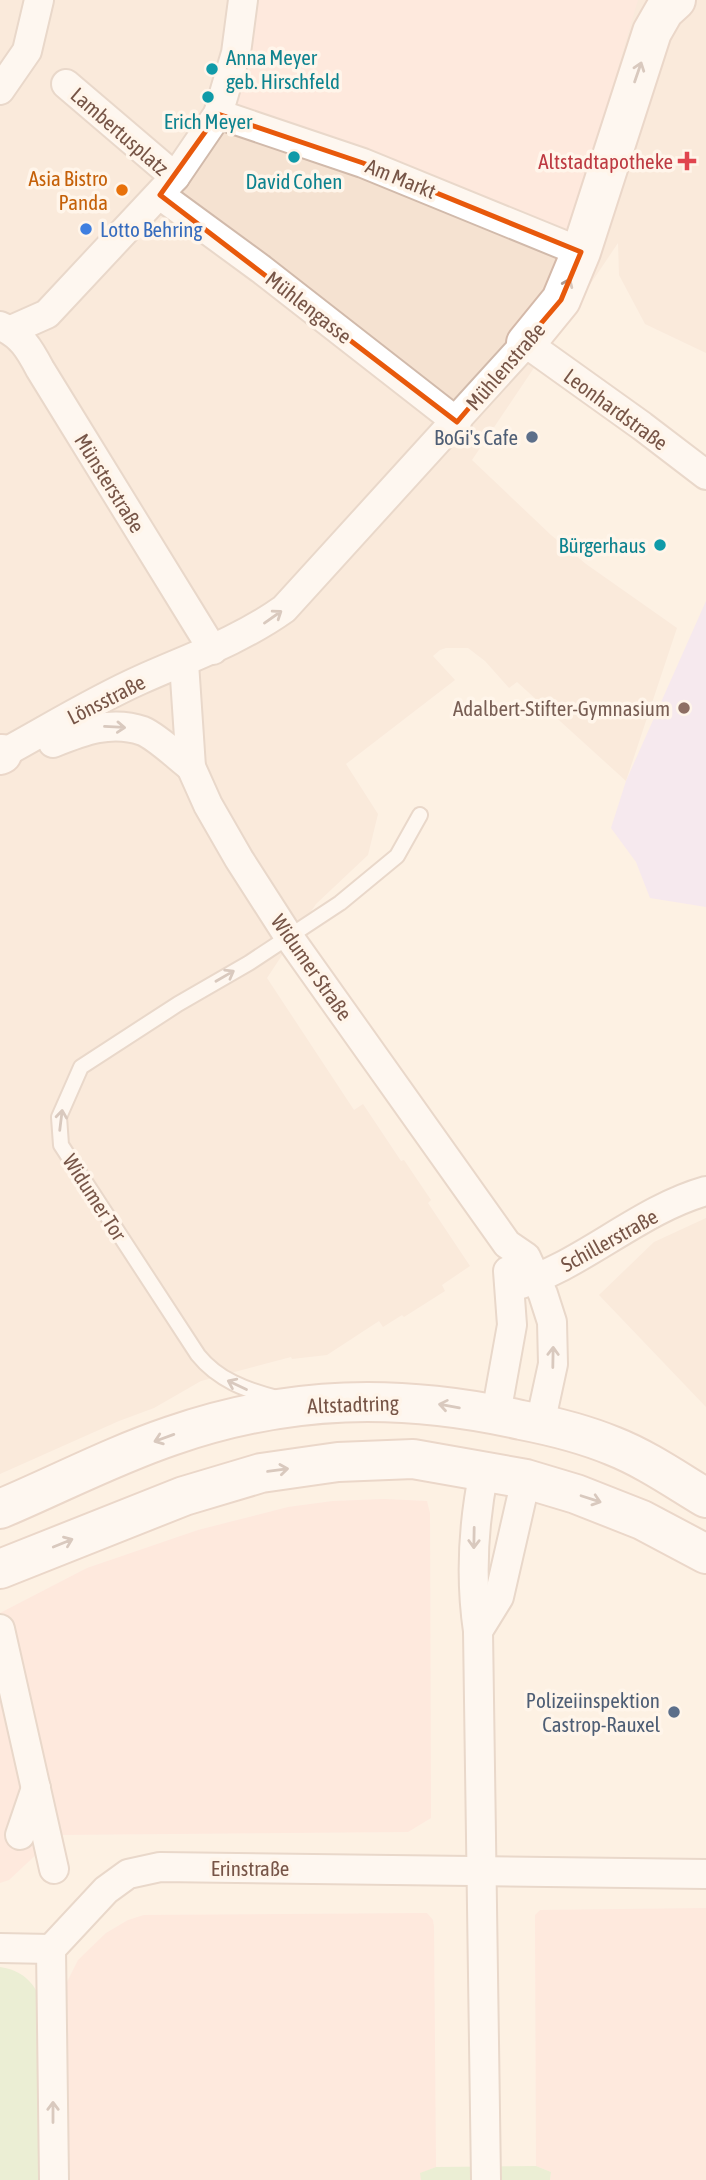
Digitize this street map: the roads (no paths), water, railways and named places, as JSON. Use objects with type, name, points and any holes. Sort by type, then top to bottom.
[{"type":"main road","name":"Mühlenstraße","points":[[526,343],[561,300],[581,252],[652,32],[664,11],[676,0]]},
{"type":"main road","name":"Altstadtring","points":[[0,1509],[103,1462],[171,1436],[221,1421],[302,1405],[386,1400],[436,1404],[496,1414],[612,1445],[640,1458],[706,1498]]},
{"type":"main road","points":[[484,1471],[496,1414]]},
{"type":"main road","points":[[526,1479],[540,1424]]},
{"type":"main road","points":[[0,1569],[184,1496],[261,1473],[338,1462],[413,1459],[526,1479],[604,1503],[706,1554]]},
{"type":"street","points":[[0,90],[27,51],[39,0]]},
{"type":"street","points":[[5,328],[47,314],[167,186],[218,114],[236,53],[243,0]]},
{"type":"street","name":"Lambertusplatz","points":[[66,84],[167,186]]},
{"type":"street","name":"Am Markt","points":[[218,114],[363,163],[581,252]]},
{"type":"street","name":"Mühlengasse","points":[[167,186],[261,269],[457,422]]},
{"type":"street","name":"Münsterstraße","points":[[5,328],[29,347],[213,650]]},
{"type":"street","name":"Mühlenstraße","points":[[213,650],[257,628],[284,610],[526,343]]},
{"type":"street","name":"Leonhardstraße","points":[[526,343],[706,475]]},
{"type":"street","name":"Lönsstraße","points":[[1,754],[139,681],[213,650]]},
{"type":"street","name":"Widumer Straße","points":[[184,663],[191,767],[208,805],[239,859],[289,937],[391,1077],[507,1244],[526,1256],[524,1283],[552,1322],[554,1364],[540,1424]]},
{"type":"street","name":"Lönsstraße","points":[[1,754],[38,750],[83,731],[111,725],[145,732],[191,767]]},
{"type":"street","name":"Schillerstraße","points":[[524,1283],[569,1264],[647,1217],[706,1191]]},
{"type":"street","points":[[496,1414],[512,1325],[524,1283]]},
{"type":"street","points":[[484,1471],[475,1517],[474,1600],[478,1631],[486,2180]]},
{"type":"street","points":[[478,1631],[499,1598],[526,1479]]},
{"type":"street","points":[[0,1629],[54,1869]]},
{"type":"street","points":[[20,1835],[36,1788]]},
{"type":"street","name":"Erinstraße","points":[[51,1949],[106,1890],[128,1874],[160,1867],[706,1874]]},
{"type":"street","points":[[0,1948],[51,1949],[54,2180]]},
{"type":"lane","name":"Widumer Tor","points":[[302,1405],[251,1391],[229,1382],[208,1368],[61,1145],[59,1128],[62,1107],[81,1067],[340,903],[397,856],[420,815]]},
{"type":"place","name":"Anna Meyer geb. Hirschfeld","points":[[212,69]]},
{"type":"place","name":"Erich Meyer","points":[[208,97]]},
{"type":"place","name":"David Cohen","points":[[294,157]]},
{"type":"place","name":"Altstadtapotheke","points":[[687,161]]},
{"type":"place","name":"Asia Bistro Panda","points":[[122,190]]},
{"type":"place","name":"Lotto Behring","points":[[86,229]]},
{"type":"place","name":"BoGi's Cafe","points":[[532,437]]},
{"type":"place","name":"Bürgerhaus","points":[[660,545]]},
{"type":"place","name":"Adalbert-Stifter-Gymnasium","points":[[684,708]]},
{"type":"place","name":"Polizeiinspektion Castrop-Rauxel","points":[[674,1712]]}]
